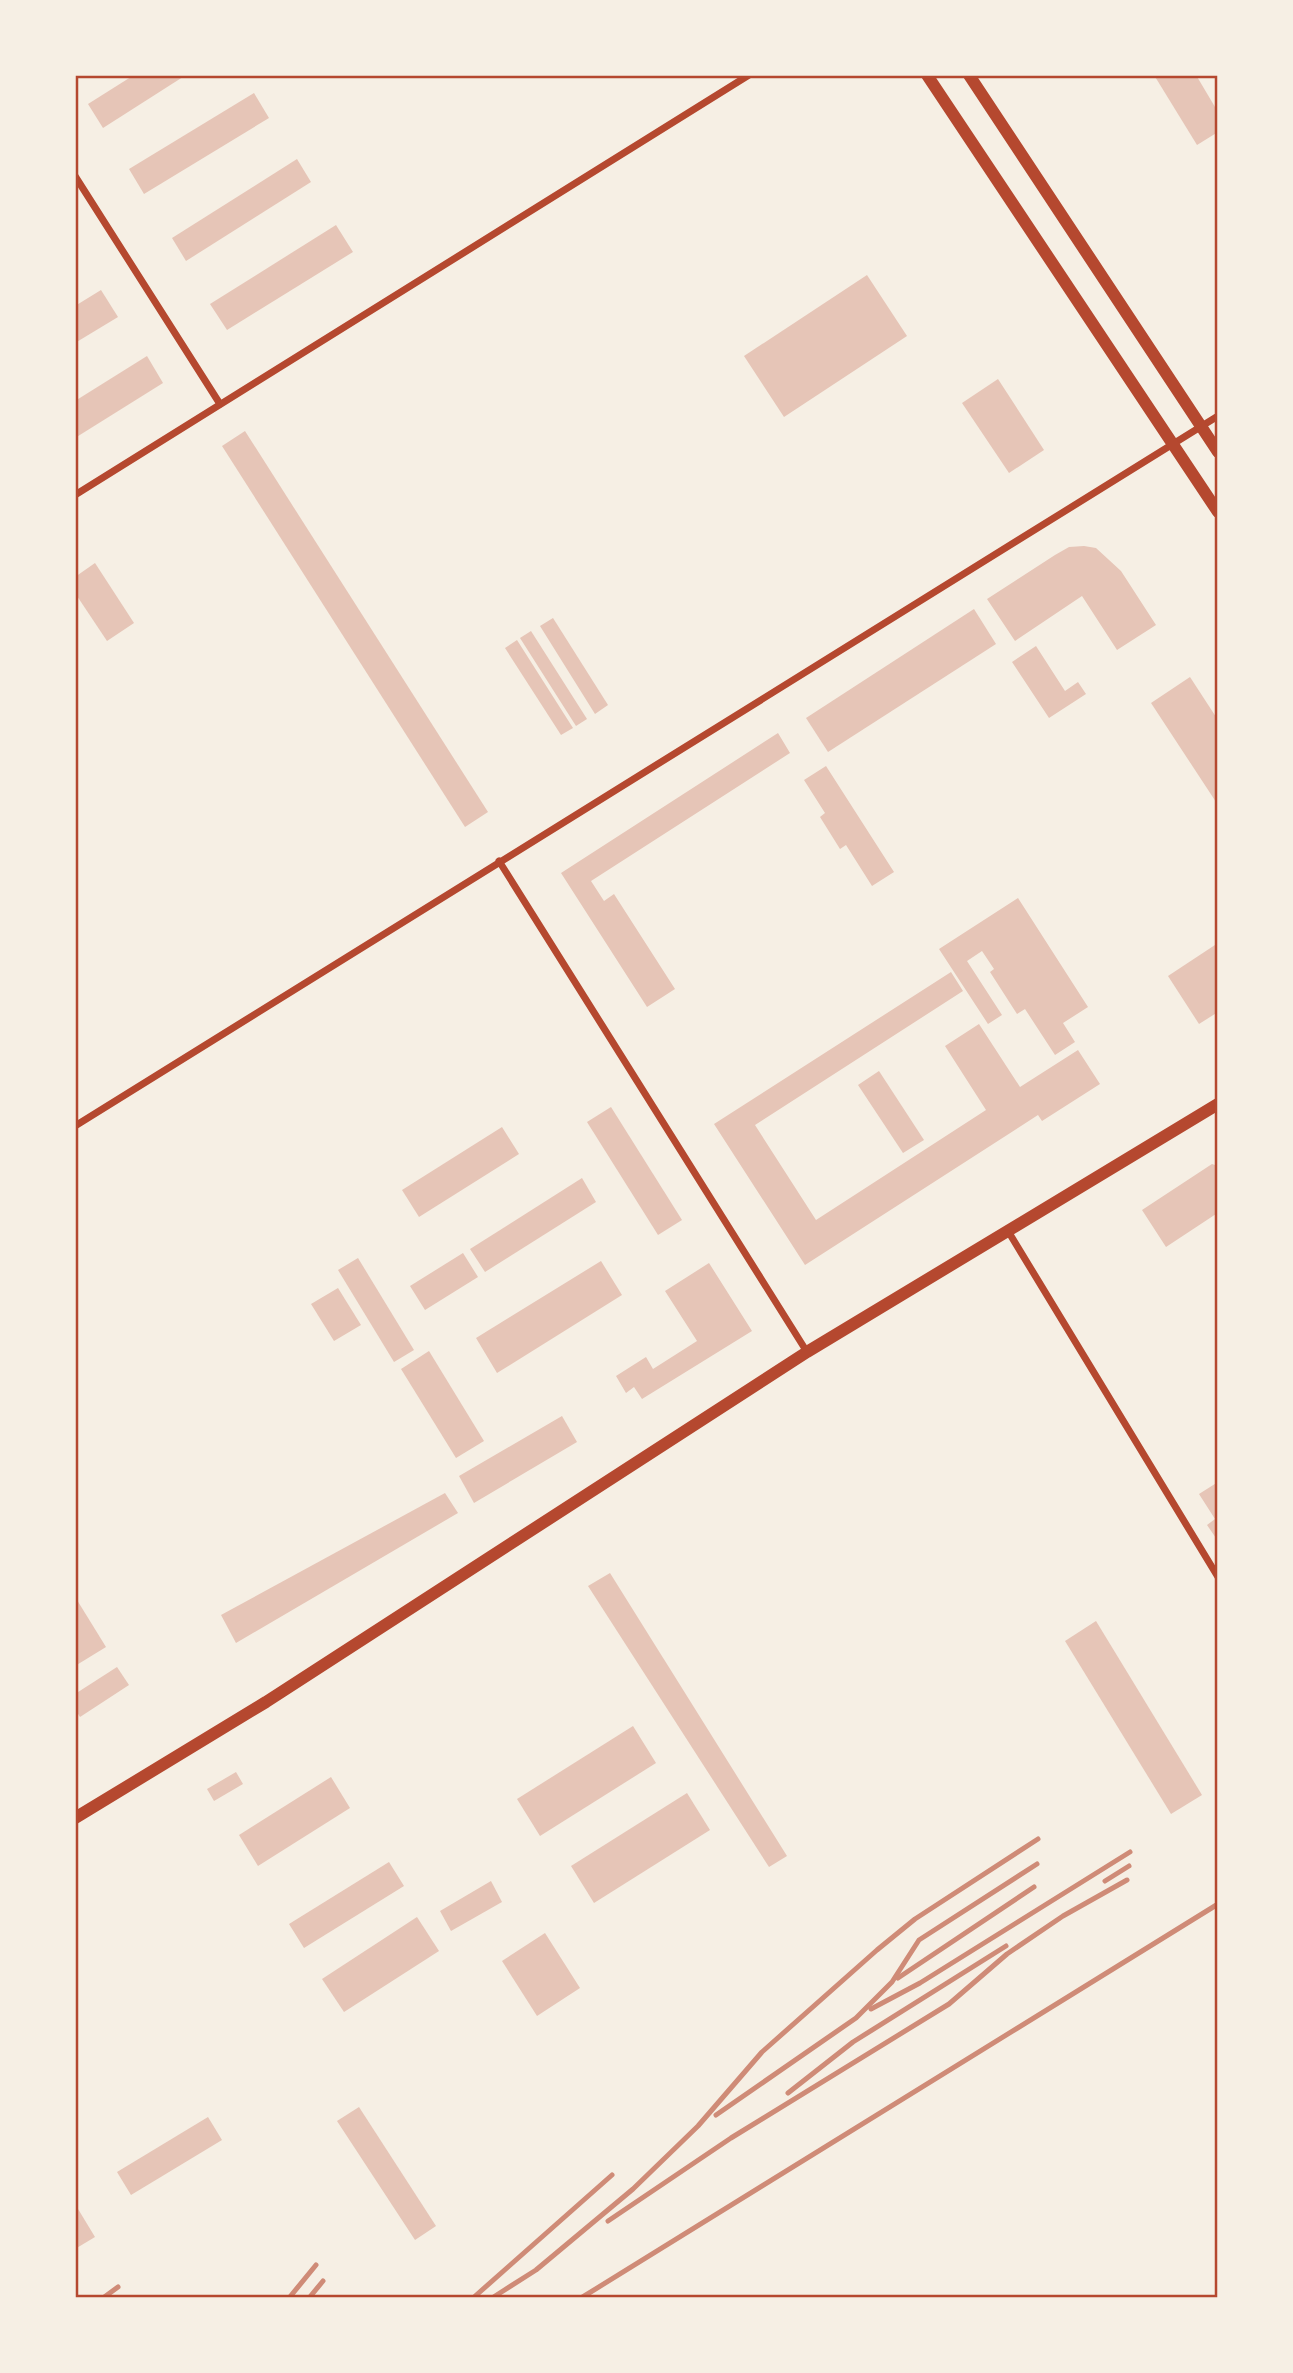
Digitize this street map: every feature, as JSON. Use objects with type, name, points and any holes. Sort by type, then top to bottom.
[{"type":"main road","points":[[927,75],[1218,512]]},
{"type":"main road","points":[[969,75],[1218,452]]},
{"type":"main road","points":[[75,1818],[266,1702],[807,1352],[1217,1107]]},
{"type":"street","points":[[75,495],[749,75]]},
{"type":"street","points":[[75,176],[220,404]]},
{"type":"street","points":[[75,1126],[1218,416]]},
{"type":"street","points":[[499,861],[807,1352]]},
{"type":"street","points":[[1008,1231],[1218,1577]]},
{"type":"building","points":[[134,75],[186,75],[103,128],[88,104]]},
{"type":"building","points":[[1154,75],[1196,75],[1218,112],[1218,132],[1197,145]]},
{"type":"building","points":[[254,93],[269,118],[144,194],[129,169]]},
{"type":"building","points":[[297,159],[311,182],[186,261],[172,238]]},
{"type":"building","points":[[336,225],[353,252],[227,330],[210,304]]},
{"type":"building","points":[[867,275],[907,336],[784,417],[744,356]]},
{"type":"building","points":[[101,290],[118,317],[75,343],[75,306]]},
{"type":"building","points":[[147,356],[163,383],[75,438],[75,401]]},
{"type":"building","points":[[998,379],[1044,450],[1009,473],[962,403]]},
{"type":"building","points":[[245,431],[488,812],[465,827],[222,446]]},
{"type":"building","points":[[1069,547],[1096,548],[1121,571],[1156,625],[1117,650],[1082,596],[1015,641],[987,599]]},
{"type":"building","points":[[95,563],[134,623],[107,641],[75,593],[75,577]]},
{"type":"building","points":[[974,609],[996,644],[828,752],[806,718]]},
{"type":"building","points":[[553,618],[608,705],[595,714],[540,626]]},
{"type":"building","points":[[531,631],[587,719],[576,726],[520,638]]},
{"type":"building","points":[[517,640],[573,728],[561,735],[505,648]]},
{"type":"building","points":[[1036,646],[1065,691],[1078,682],[1086,694],[1049,718],[1012,662]]},
{"type":"building","points":[[1190,677],[1218,720],[1218,805],[1151,703]]},
{"type":"building","points":[[778,733],[790,753],[591,881],[604,901],[614,894],[675,989],[647,1007],[561,873]]},
{"type":"building","points":[[826,766],[894,872],[872,886],[846,845],[840,849],[820,817],[825,813],[804,780]]},
{"type":"building","points":[[1018,898],[1088,1007],[1063,1023],[1075,1042],[1055,1055],[1025,1009],[1017,1014],[990,972],[994,969],[982,951],[967,961],[1002,1015],[988,1024],[939,949]]},
{"type":"building","points":[[1218,943],[1218,1012],[1199,1024],[1168,976]]},
{"type":"building","points":[[951,972],[963,991],[755,1125],[816,1220],[986,1110],[945,1046],[979,1024],[1020,1087],[1078,1050],[1100,1084],[1042,1121],[1038,1115],[805,1265],[714,1124]]},
{"type":"building","points":[[879,1071],[924,1140],[903,1153],[858,1085]]},
{"type":"building","points":[[611,1107],[682,1220],[658,1235],[587,1122]]},
{"type":"building","points":[[502,1127],[519,1154],[419,1217],[402,1190]]},
{"type":"building","points":[[1212,1164],[1218,1166],[1218,1217],[1216,1214],[1166,1247],[1142,1210]]},
{"type":"building","points":[[582,1178],[596,1202],[485,1272],[470,1249]]},
{"type":"building","points":[[463,1253],[478,1277],[425,1310],[410,1286]]},
{"type":"building","points":[[358,1258],[414,1350],[394,1362],[338,1270]]},
{"type":"building","points":[[601,1261],[622,1295],[497,1373],[476,1338]]},
{"type":"building","points":[[709,1263],[752,1331],[642,1399],[634,1387],[626,1393],[616,1376],[646,1357],[653,1369],[697,1341],[665,1291]]},
{"type":"building","points":[[338,1288],[361,1325],[334,1341],[311,1304]]},
{"type":"building","points":[[429,1351],[484,1441],[456,1458],[401,1369]]},
{"type":"building","points":[[562,1416],[577,1442],[474,1503],[459,1476]]},
{"type":"building","points":[[1218,1482],[1218,1541],[1207,1525],[1215,1519],[1199,1494]]},
{"type":"building","points":[[445,1493],[458,1513],[236,1643],[221,1615]]},
{"type":"building","points":[[610,1573],[787,1856],[769,1867],[588,1586]]},
{"type":"building","points":[[77,1600],[106,1647],[75,1666],[75,1601]]},
{"type":"building","points":[[1096,1621],[1202,1795],[1171,1814],[1065,1641]]},
{"type":"building","points":[[117,1667],[129,1685],[80,1717],[75,1709],[75,1694]]},
{"type":"building","points":[[633,1726],[656,1763],[540,1836],[517,1799]]},
{"type":"building","points":[[236,1772],[243,1784],[214,1801],[207,1789]]},
{"type":"building","points":[[331,1777],[350,1808],[258,1866],[239,1835]]},
{"type":"building","points":[[687,1793],[710,1830],[594,1903],[571,1866]]},
{"type":"building","points":[[389,1862],[404,1886],[304,1948],[289,1924]]},
{"type":"building","points":[[491,1881],[502,1902],[451,1931],[440,1911]]},
{"type":"building","points":[[417,1917],[439,1951],[344,2012],[322,1979]]},
{"type":"building","points":[[545,1933],[580,1988],[537,2016],[502,1961]]},
{"type":"building","points":[[359,2107],[436,2226],[415,2240],[337,2121]]},
{"type":"building","points":[[208,2117],[222,2140],[131,2195],[117,2172]]},
{"type":"building","points":[[75,2204],[95,2237],[75,2249]]},
{"type":"railway","points":[[492,2298],[536,2270],[633,2189],[698,2126],[762,2052],[877,1950],[915,1919],[1038,1839]]},
{"type":"railway","points":[[871,2009],[920,1983],[1130,1852]]},
{"type":"railway","points":[[716,2115],[856,2018],[892,1982],[919,1940],[1037,1864]]},
{"type":"railway","points":[[1105,1881],[1129,1866]]},
{"type":"railway","points":[[608,2221],[731,2138],[949,2004],[1007,1954],[1063,1916],[1127,1880]]},
{"type":"railway","points":[[898,1978],[1034,1887]]},
{"type":"railway","points":[[581,2298],[1218,1904]]},
{"type":"railway","points":[[788,2093],[853,2042],[1006,1946]]},
{"type":"railway","points":[[473,2298],[612,2175]]},
{"type":"railway","points":[[289,2298],[316,2265]]},
{"type":"railway","points":[[309,2298],[323,2281]]},
{"type":"railway","points":[[103,2298],[118,2287]]}]
